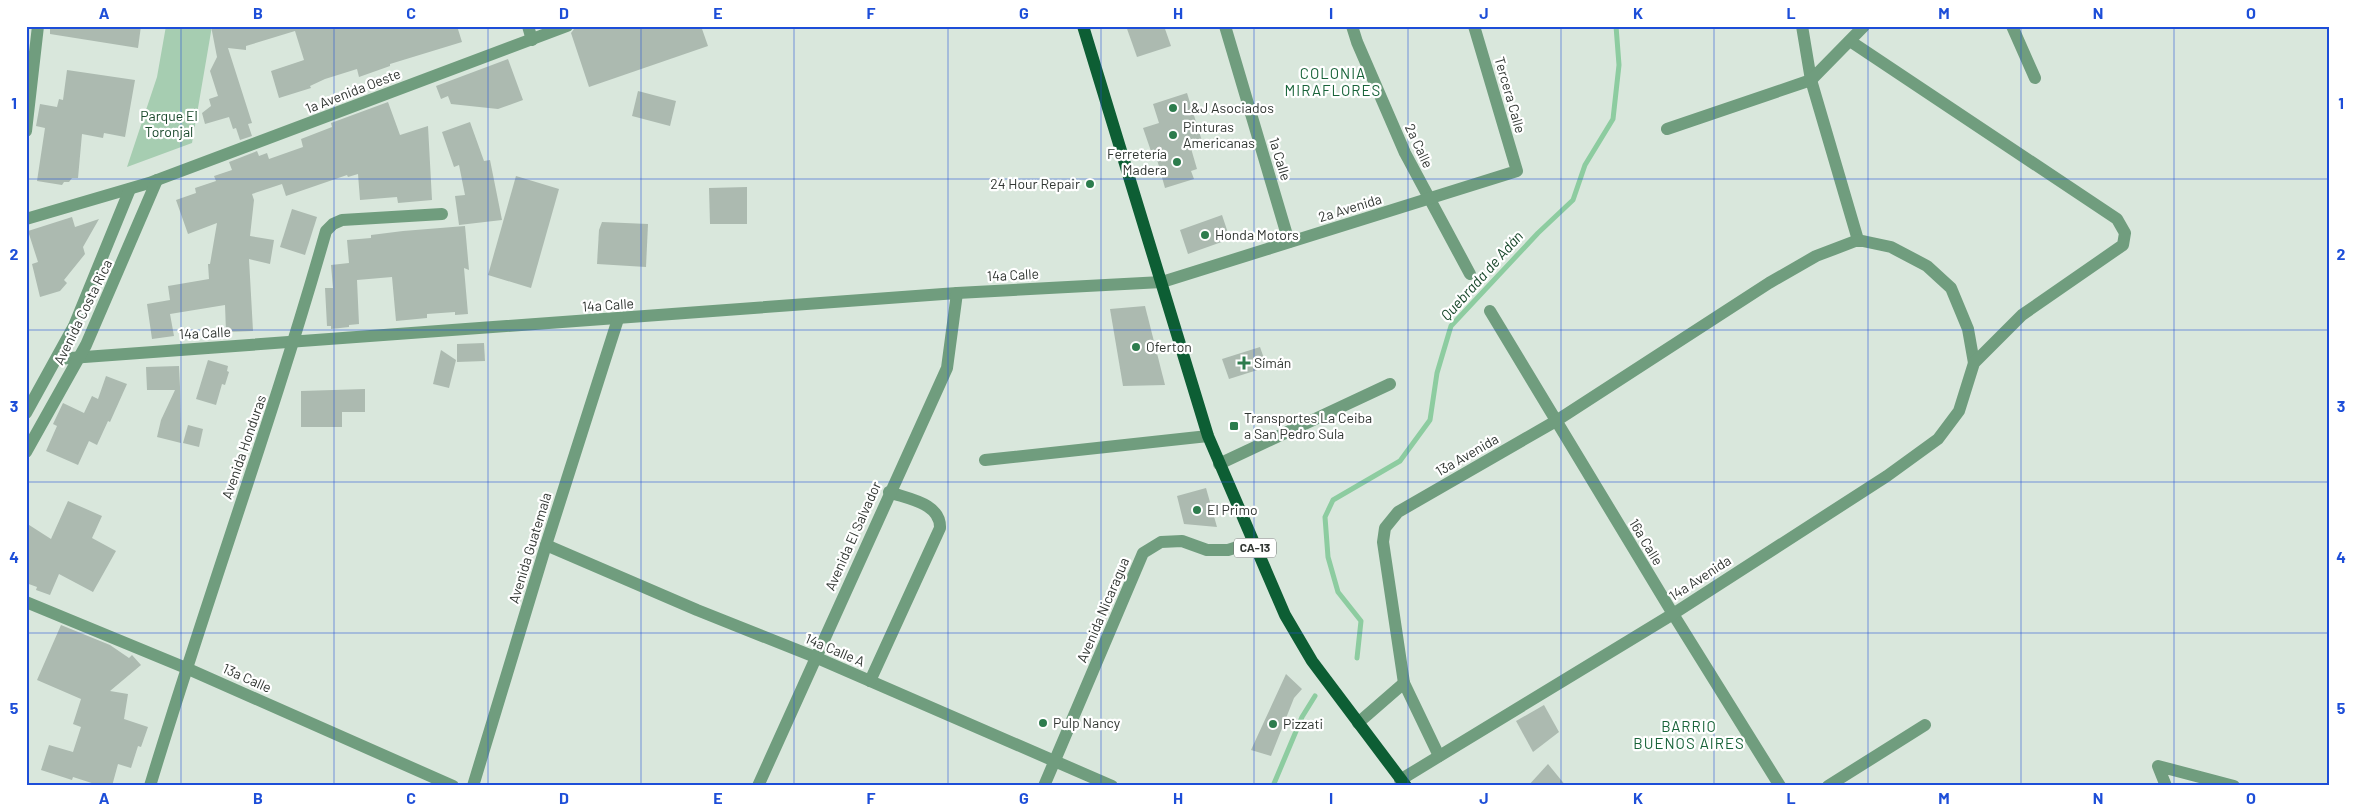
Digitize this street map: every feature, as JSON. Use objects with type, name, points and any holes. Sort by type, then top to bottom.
[{"type":"main road","name":"CA-13","points":[[1083,26],[1208,436],[1219,464],[1290,623],[1312,662],[1403,783]]},
{"type":"street","points":[[26,131],[38,26]]},
{"type":"street","points":[[528,26],[532,40]]},
{"type":"street","name":"1a Avenida Oeste","points":[[26,219],[153,182],[567,26]]},
{"type":"street","name":"1a Calle","points":[[1224,26],[1289,242]]},
{"type":"street","name":"2a Calle","points":[[1352,26],[1401,145],[1429,201],[1470,274]]},
{"type":"street","name":"Tercera Calle","points":[[1474,26],[1517,171]]},
{"type":"street","points":[[1802,26],[1811,80],[1858,240],[1891,247],[1927,266],[1950,288],[1968,329],[1974,363]]},
{"type":"street","points":[[1667,129],[1811,80],[1864,26]]},
{"type":"street","points":[[2012,26],[2035,78]]},
{"type":"street","points":[[1850,42],[2116,219],[2125,233],[2123,245],[2022,315],[1974,363]]},
{"type":"street","name":"2a Avenida","points":[[1162,282],[1429,201],[1517,171]]},
{"type":"street","name":"Avenida Costa Rica","points":[[26,452],[79,358],[108,297],[153,182]]},
{"type":"street","name":"Avenida Costa Rica","points":[[26,413],[57,359],[93,283],[130,189]]},
{"type":"street","name":"Avenida Honduras","points":[[150,786],[186,668],[294,343],[326,231],[333,224],[342,220],[442,214]]},
{"type":"street","name":"13a Avenida","points":[[1439,756],[1404,683],[1383,542],[1388,522],[1398,512],[1556,422],[1768,283],[1816,256],[1858,240]]},
{"type":"street","name":"14a Calle","points":[[57,359],[957,293],[1162,282]]},
{"type":"street","name":"Avenida El Salvador","points":[[758,786],[889,492],[947,368],[957,293]]},
{"type":"street","name":"16a Calle","points":[[1490,311],[1672,614],[1780,786]]},
{"type":"street","name":"Avenida Guatemala","points":[[473,786],[546,544],[618,319]]},
{"type":"street","name":"14a Avenida","points":[[1403,783],[1439,756],[1672,614],[1887,476],[1938,439],[1959,410],[1974,363]]},
{"type":"street","points":[[1219,464],[1390,384]]},
{"type":"street","points":[[985,460],[1208,436]]},
{"type":"street","points":[[870,681],[940,528],[940,518],[934,508],[889,492]]},
{"type":"street","name":"Avenida Nicaragua","points":[[1044,786],[1143,553],[1161,542],[1182,541],[1207,550],[1228,550],[1253,542]]},
{"type":"street","name":"14a Calle A","points":[[546,544],[697,610],[815,657],[1112,786]]},
{"type":"street","name":"13a Calle","points":[[26,602],[186,668],[453,786]]},
{"type":"street","points":[[1358,723],[1404,683]]},
{"type":"street","points":[[1828,786],[1925,725]]},
{"type":"street","points":[[2166,786],[2158,766],[2234,786]]},
{"type":"green space","name":"Parque El Toronjal","points":[[166,26],[212,26],[192,143],[127,167],[157,77]]},
{"type":"building","points":[[50,26],[141,26],[138,48],[50,34]]},
{"type":"building","points":[[211,26],[457,26],[462,42],[390,64],[390,66],[359,77],[357,69],[325,79],[310,86],[311,88],[279,98],[271,71],[304,60],[295,31],[246,46],[246,50],[228,48],[252,123],[248,124],[252,136],[240,140],[236,128],[233,129],[229,117],[205,124],[202,113],[211,106],[209,99],[218,96],[210,71],[217,57]]},
{"type":"building","points":[[583,26],[701,26],[708,46],[589,87],[571,33],[574,29]]},
{"type":"building","points":[[1126,26],[1164,26],[1171,46],[1137,57]]},
{"type":"building","points":[[508,59],[523,100],[498,109],[451,104],[448,96],[441,99],[436,86]]},
{"type":"building","points":[[67,70],[135,80],[125,137],[104,133],[103,138],[82,134],[78,178],[72,178],[69,182],[64,182],[62,185],[37,181],[45,128],[36,126],[40,104],[57,107],[59,99],[63,100]]},
{"type":"building","points":[[638,91],[676,101],[670,126],[632,116]]},
{"type":"building","points":[[1187,93],[1202,141],[1190,145],[1197,169],[1191,171],[1194,179],[1165,188],[1156,156],[1153,157],[1143,128],[1159,123],[1153,104]]},
{"type":"building","points":[[388,102],[400,135],[428,126],[432,200],[398,203],[397,197],[360,200],[358,174],[348,177],[347,175],[286,196],[282,184],[252,194],[254,200],[250,236],[274,240],[270,264],[249,259],[253,331],[226,332],[225,305],[170,314],[174,336],[152,339],[147,304],[170,300],[168,286],[209,279],[208,264],[210,264],[217,223],[188,234],[176,200],[196,193],[195,188],[216,181],[214,176],[232,170],[229,162],[257,151],[259,156],[267,153],[269,159],[303,147],[301,139],[332,127],[331,123]]},
{"type":"building","points":[[470,122],[484,161],[490,160],[502,220],[459,225],[455,196],[465,195],[459,165],[454,167],[442,132]]},
{"type":"building","points":[[516,176],[559,189],[531,288],[488,275]]},
{"type":"building","points":[[747,187],[747,224],[710,224],[709,188]]},
{"type":"building","points":[[292,209],[317,217],[305,255],[280,247]]},
{"type":"building","name":"Honda Motors","points":[[1222,215],[1230,239],[1188,254],[1180,230]]},
{"type":"building","points":[[72,217],[75,227],[99,219],[83,247],[85,254],[64,280],[67,283],[60,291],[40,297],[32,264],[38,262],[28,231]]},
{"type":"building","points":[[602,222],[648,224],[646,267],[597,264],[599,230]]},
{"type":"building","points":[[465,226],[469,270],[464,268],[468,314],[455,315],[455,312],[427,314],[427,318],[396,321],[392,277],[357,280],[359,324],[331,329],[331,326],[327,326],[325,288],[333,288],[331,265],[349,263],[347,240],[371,238],[371,235],[403,231]]},
{"type":"building","name":"Oferton","points":[[1145,306],[1165,385],[1123,386],[1110,309]]},
{"type":"building","points":[[484,343],[485,361],[457,362],[457,344]]},
{"type":"building","name":"Símán","points":[[1260,347],[1267,367],[1229,379],[1222,359]]},
{"type":"building","points":[[441,350],[456,360],[449,388],[433,384]]},
{"type":"building","points":[[208,360],[228,366],[227,371],[229,372],[225,385],[222,384],[216,405],[196,399]]},
{"type":"building","points":[[179,366],[181,443],[157,437],[161,420],[175,390],[147,390],[146,367]]},
{"type":"building","points":[[106,376],[127,384],[110,422],[108,421],[97,445],[89,441],[78,465],[46,451],[57,426],[53,424],[63,403],[84,413],[92,396],[98,399]]},
{"type":"building","points":[[365,389],[365,412],[342,412],[342,427],[301,427],[301,391]]},
{"type":"building","points":[[188,425],[203,429],[199,447],[183,443]]},
{"type":"building","name":"El Primo","points":[[1206,488],[1217,527],[1184,524],[1177,496]]},
{"type":"building","points":[[68,501],[102,516],[92,538],[116,551],[93,592],[59,574],[50,595],[36,590],[37,587],[26,583],[26,523],[51,539]]},
{"type":"building","points":[[61,625],[110,645],[129,658],[132,655],[141,665],[110,691],[128,694],[124,719],[148,727],[141,747],[138,746],[131,768],[118,764],[112,786],[101,786],[73,777],[72,780],[41,770],[49,745],[73,752],[81,727],[73,724],[81,699],[37,680]]},
{"type":"building","name":"Pizzati","points":[[1286,674],[1302,689],[1294,698],[1271,756],[1251,750]]},
{"type":"building","points":[[1544,705],[1559,732],[1533,752],[1516,721]]},
{"type":"building","points":[[1548,764],[1566,786],[1528,786]]},
{"type":"waterway","name":"Quebrada de Adán","points":[[1357,658],[1361,621],[1338,592],[1328,557],[1325,517],[1333,500],[1400,461],[1430,420],[1437,373],[1451,326],[1538,233],[1573,200],[1585,165],[1613,119],[1619,65],[1616,26]]},
{"type":"waterway","name":"Quebrada de Adán","points":[[1273,786],[1302,717],[1315,696]]},
{"type":"place","name":"L&J Asociados","points":[[1173,108]]},
{"type":"place","name":"Pinturas Americanas","points":[[1173,135]]},
{"type":"place","name":"Ferretería Madera","points":[[1177,162]]},
{"type":"place","name":"24 Hour Repair","points":[[1090,184]]},
{"type":"place","name":"Honda Motors","points":[[1205,235]]},
{"type":"place","name":"Oferton","points":[[1136,347]]},
{"type":"place","name":"Símán","points":[[1244,363]]},
{"type":"place","name":"Transportes La Ceiba a San Pedro Sula","points":[[1234,426]]},
{"type":"place","name":"El Primo","points":[[1197,510]]},
{"type":"place","name":"Pulp Nancy","points":[[1043,723]]},
{"type":"place","name":"Pizzati","points":[[1273,724]]},
{"type":"district","name":"COLONIA MIRAFLORES","points":[[1333,82]]},
{"type":"district","name":"BARRIO BUENOS AIRES","points":[[1689,736]]}]
